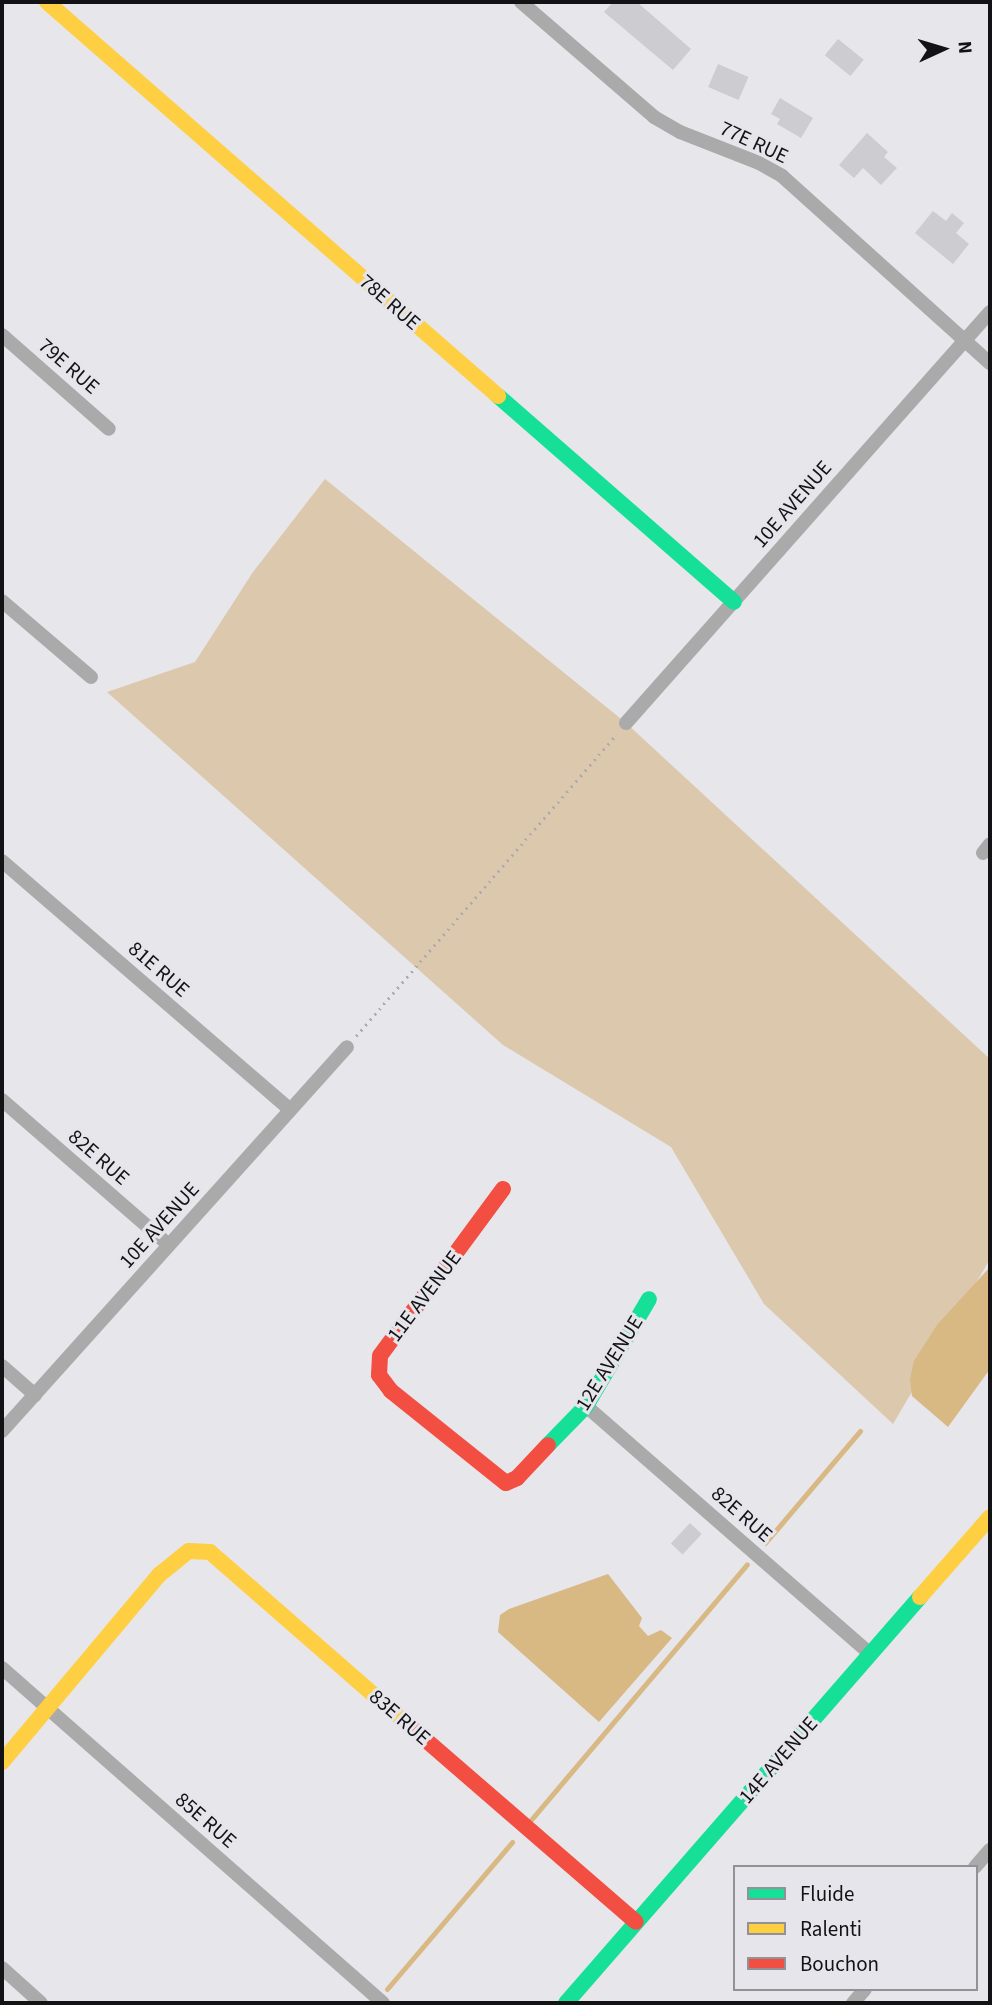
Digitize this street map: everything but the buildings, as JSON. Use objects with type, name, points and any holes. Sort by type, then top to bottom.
[{"type":"street","name":"78E RUE","points":[[47,2],[734,602]]},
{"type":"street","name":"77E RUE","points":[[521,2],[654,117],[680,132],[759,163],[782,176],[990,363]]},
{"type":"street","name":"10E AVENUE","points":[[626,723],[990,312]]},
{"type":"street","name":"79E RUE","points":[[2,335],[109,429]]},
{"type":"street","points":[[2,601],[90,677]]},
{"type":"street","name":"81E RUE","points":[[2,861],[289,1109]]},
{"type":"street","name":"10E AVENUE","points":[[2,1431],[347,1046]]},
{"type":"street","name":"82E RUE","points":[[2,1100],[169,1245]]},
{"type":"street","name":"11E AVENUE","points":[[503,1189],[380,1356],[379,1375],[391,1391],[506,1483]]},
{"type":"street","name":"12E AVENUE","points":[[506,1483],[517,1478],[586,1406],[649,1299]]},
{"type":"street","points":[[2,1366],[35,1395]]},
{"type":"street","name":"82E RUE","points":[[586,1406],[870,1654]]},
{"type":"street","name":"14E AVENUE","points":[[566,2003],[990,1517]]},
{"type":"street","name":"83E RUE","points":[[47,1709],[159,1575],[189,1551],[210,1552],[636,1923]]},
{"type":"street","name":"85E RUE","points":[[2,1668],[383,2003]]},
{"type":"street","points":[[2,1762],[47,1709]]},
{"type":"street","points":[[977,1865],[990,1850]]},
{"type":"street","points":[[2,1968],[41,2003]]},
{"type":"path","points":[[347,1046],[626,723]]},
{"type":"shaded area","points":[[325,479],[626,723],[990,1059],[990,1259],[893,1424],[764,1304],[671,1147],[503,1045],[107,692],[195,662],[253,572]]},
{"type":"shaded area","points":[[990,1267],[990,1369],[948,1427],[912,1396],[910,1379],[914,1361],[937,1325]]},
{"type":"shaded area","points":[[608,1574],[642,1618],[639,1626],[648,1636],[661,1630],[672,1638],[599,1722],[498,1632],[500,1615],[509,1609]]},
{"type":"waterway","points":[[765,1543],[860,1431]]},
{"type":"waterway","points":[[530,1821],[747,1564]]},
{"type":"waterway","points":[[387,1989],[512,1842]]},
{"type":"traffic: fast","points":[[498,396],[734,602]]},
{"type":"traffic: fast","points":[[548,1445],[586,1406],[649,1299]]},
{"type":"traffic: fast","points":[[566,2003],[920,1597]]},
{"type":"traffic: slow","points":[[47,2],[498,396]]},
{"type":"traffic: slow","points":[[920,1597],[990,1517]]},
{"type":"traffic: slow","points":[[2,1762],[159,1575],[189,1551],[210,1552],[412,1728]]},
{"type":"traffic: jam","points":[[503,1189],[380,1356],[379,1375],[391,1391],[506,1483],[517,1478],[548,1445]]},
{"type":"traffic: jam","points":[[412,1728],[636,1922]]}]
